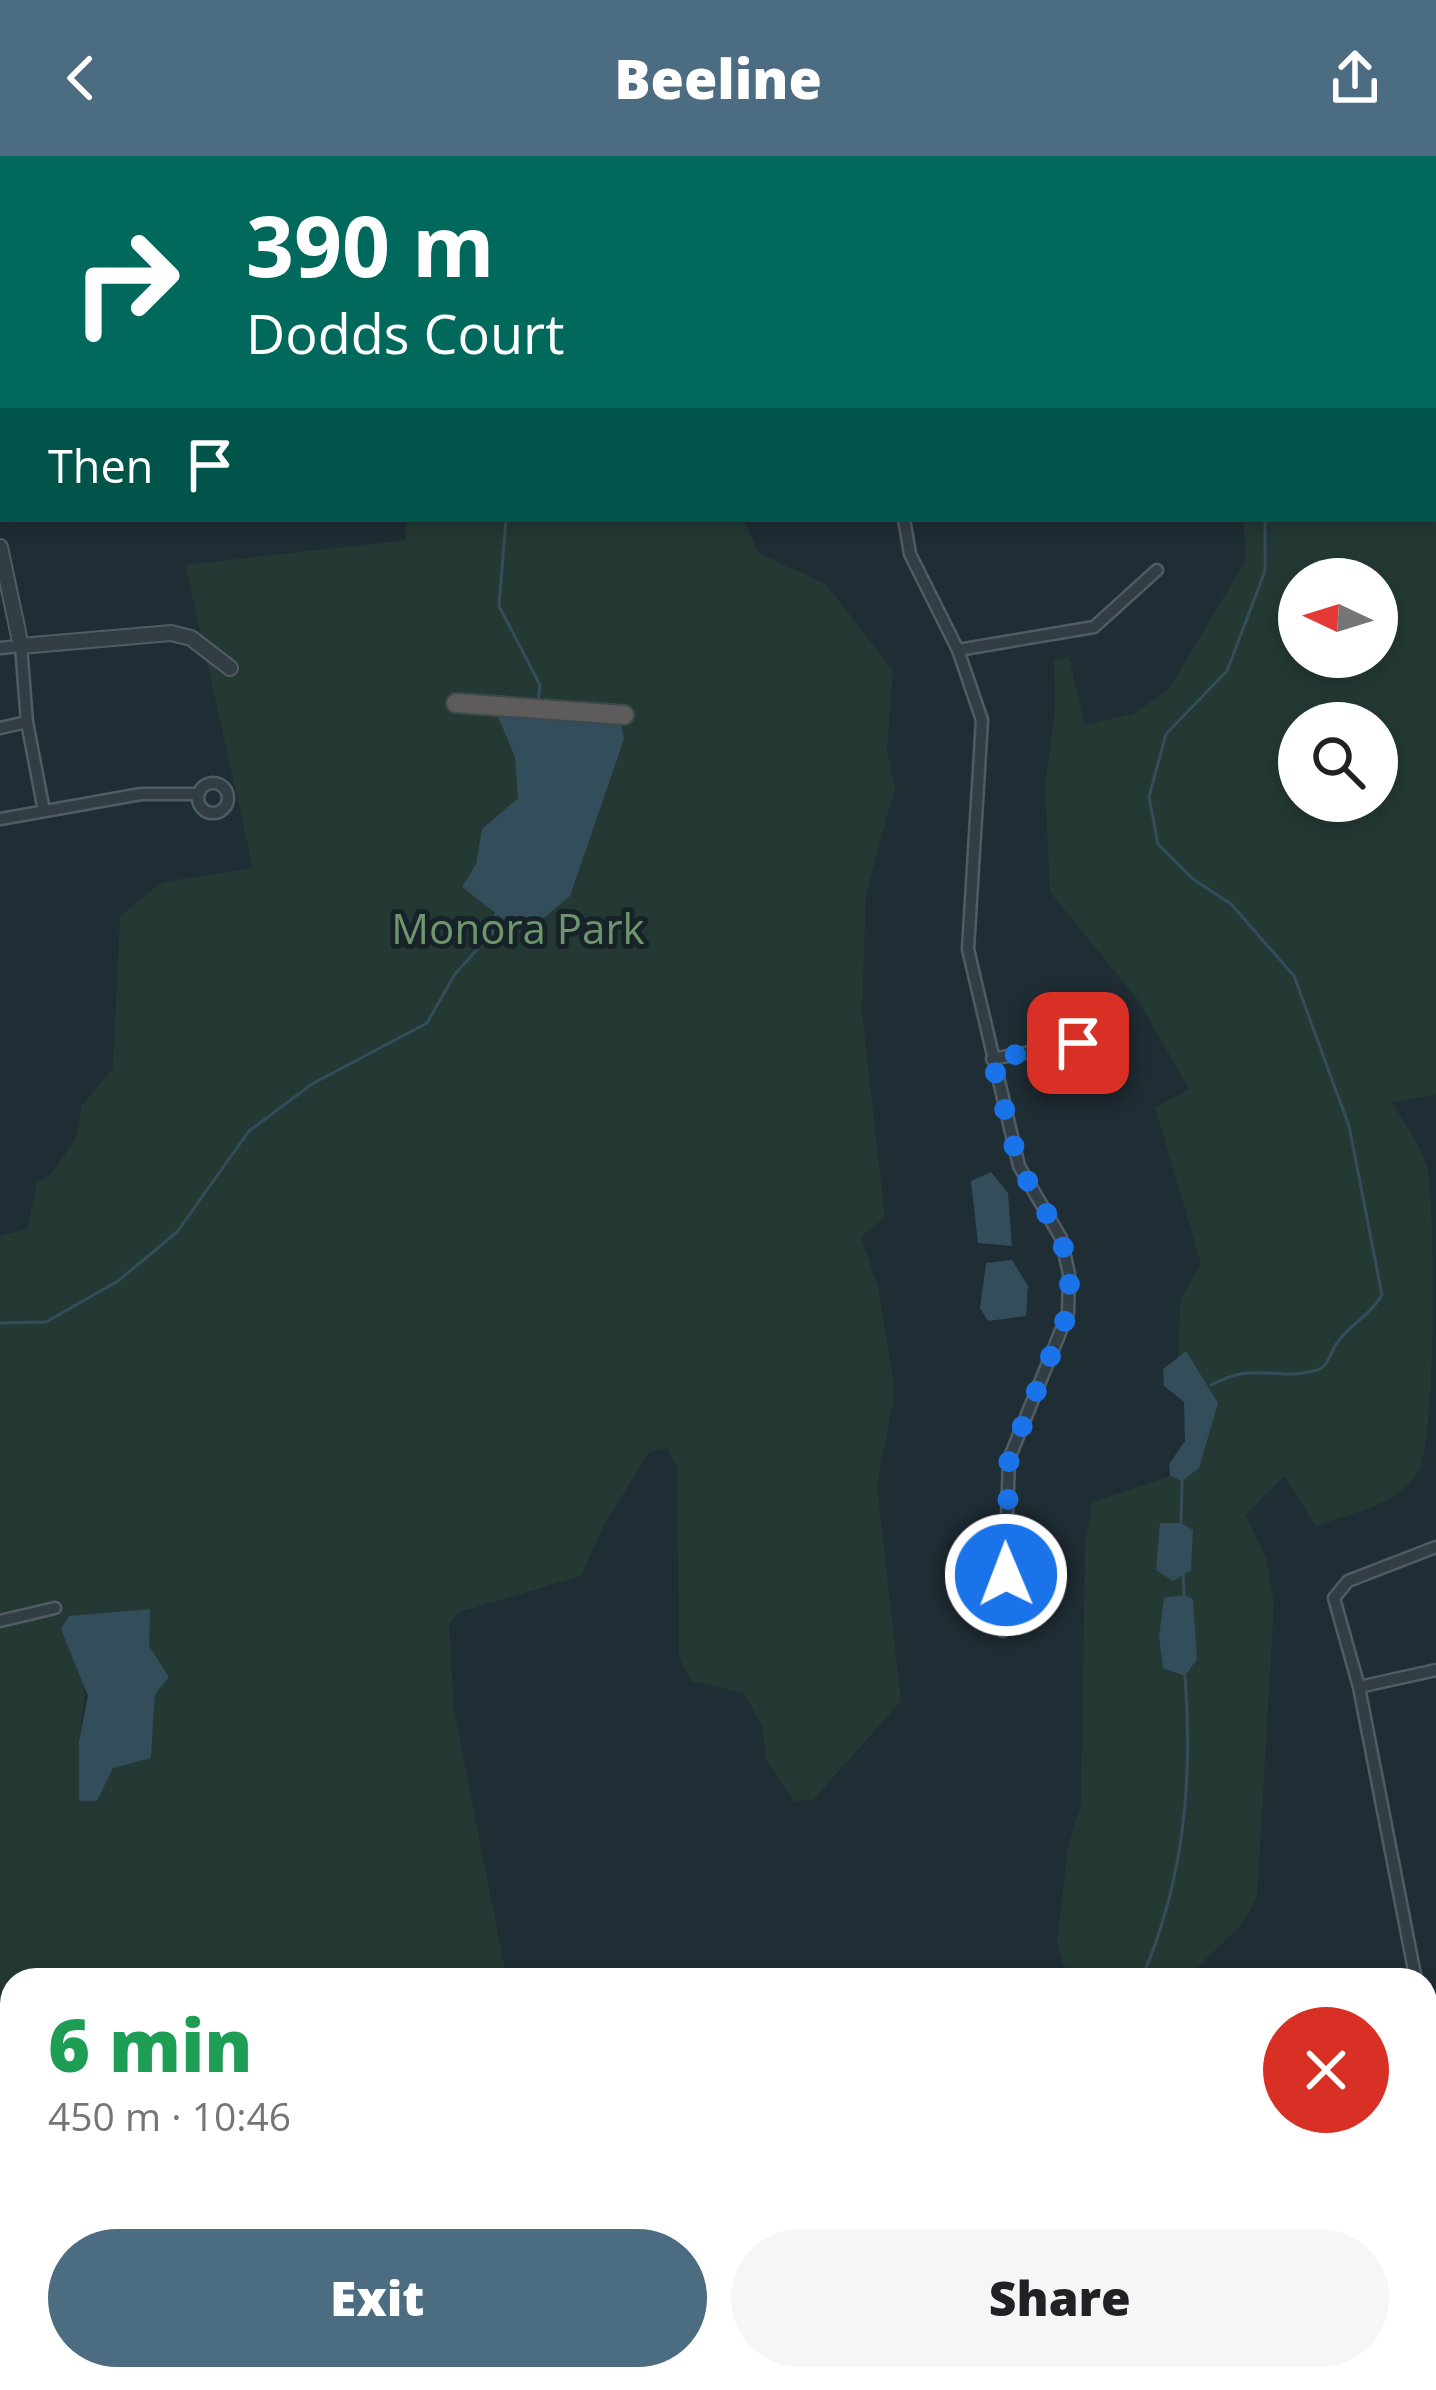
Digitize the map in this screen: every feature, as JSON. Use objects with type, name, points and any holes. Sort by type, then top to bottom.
[{"type":"highway","points":[[456,703],[624,715]]},
{"type":"street","points":[[905,522],[910,554],[958,650],[983,734],[966,932],[1019,1166],[1061,1238],[1070,1274],[1068,1313],[1009,1459],[1003,1631]]},
{"type":"street","points":[[0,547],[21,646],[27,722],[44,811]]},
{"type":"street","points":[[958,650],[1094,627],[1157,570]]},
{"type":"street","points":[[0,648],[171,633],[191,638],[230,668]]},
{"type":"street","points":[[0,728],[27,722]]},
{"type":"street","points":[[0,819],[141,794],[197,794]]},
{"type":"street","points":[[992,1059],[1078,1043]]},
{"type":"street","points":[[1414,1968],[1359,1687],[1334,1598],[1337,1589],[1436,1547]]},
{"type":"street","points":[[0,1621],[55,1608]]},
{"type":"street","points":[[1359,1687],[1436,1670]]},
{"type":"green space","name":"Monora Park","points":[[406,522],[745,522],[758,553],[826,584],[893,671],[887,749],[895,788],[866,894],[862,1011],[885,1217],[861,1237],[878,1288],[895,1392],[877,1486],[901,1701],[813,1800],[794,1801],[766,1760],[762,1726],[744,1693],[691,1681],[679,1658],[677,1467],[667,1448],[648,1453],[602,1529],[581,1576],[459,1612],[449,1624],[454,1709],[505,1968],[0,1968],[0,1236],[27,1229],[37,1183],[51,1174],[75,1140],[82,1105],[113,1068],[120,916],[162,882],[253,868],[185,565],[406,540]],"holes":[[[86,1681],[155,1694],[151,1757],[113,1768],[79,1741]]]},
{"type":"green space","points":[[1244,522],[1436,522],[1436,1095],[1392,1102],[1424,1159],[1430,1191],[1429,1415],[1419,1471],[1399,1493],[1316,1526],[1284,1476],[1246,1515],[1267,1560],[1274,1604],[1257,1898],[1241,1925],[1197,1968],[1064,1968],[1057,1944],[1068,1847],[1081,1803],[1085,1545],[1092,1502],[1170,1476],[1183,1481],[1218,1403],[1185,1352],[1178,1360],[1180,1300],[1201,1263],[1155,1108],[1189,1089],[1138,1000],[1050,892],[1045,787],[1055,710],[1054,661],[1069,657],[1085,725],[1135,713],[1169,689],[1245,561]]},
{"type":"water","points":[[496,712],[620,719],[624,739],[570,896],[533,927],[512,926],[462,887],[476,864],[482,829],[518,798],[515,757]]},
{"type":"water","points":[[991,1172],[1008,1193],[1012,1246],[978,1243],[971,1181]]},
{"type":"water","points":[[1012,1260],[1028,1286],[1026,1316],[988,1321],[980,1308],[986,1263]]},
{"type":"water","points":[[1186,1351],[1218,1403],[1199,1468],[1182,1481],[1170,1476],[1169,1464],[1185,1441],[1184,1402],[1164,1386],[1163,1369]]},
{"type":"water","points":[[1160,1523],[1181,1523],[1193,1530],[1191,1570],[1173,1581],[1156,1570]]},
{"type":"water","points":[[1184,1595],[1193,1599],[1197,1659],[1185,1676],[1163,1668],[1159,1636],[1164,1598]]},
{"type":"water","points":[[150,1609],[149,1646],[169,1677],[155,1694],[151,1758],[113,1768],[97,1801],[79,1801],[79,1741],[88,1696],[61,1629],[69,1616]]},
{"type":"waterway","points":[[506,522],[499,606],[540,685],[538,701]]},
{"type":"waterway","points":[[1211,1385],[1241,1374],[1319,1369],[1342,1336],[1382,1295],[1349,1126],[1294,976],[1231,904],[1193,879],[1158,844],[1149,797],[1166,734],[1227,671],[1265,571],[1265,522]]},
{"type":"waterway","points":[[0,1323],[46,1322],[118,1281],[177,1232],[249,1131],[312,1084],[427,1023],[455,974],[492,933],[496,914]]},
{"type":"waterway","points":[[1181,1522],[1182,1481]]},
{"type":"waterway","points":[[1183,1573],[1184,1595]]},
{"type":"waterway","points":[[1146,1968],[1167,1906],[1182,1831],[1188,1754],[1185,1676]]},
{"type":"route","points":[[1006,1575],[1004,1497],[1009,1459],[1068,1313],[1070,1274],[1061,1238],[1019,1166],[992,1059],[1078,1043]]}]
